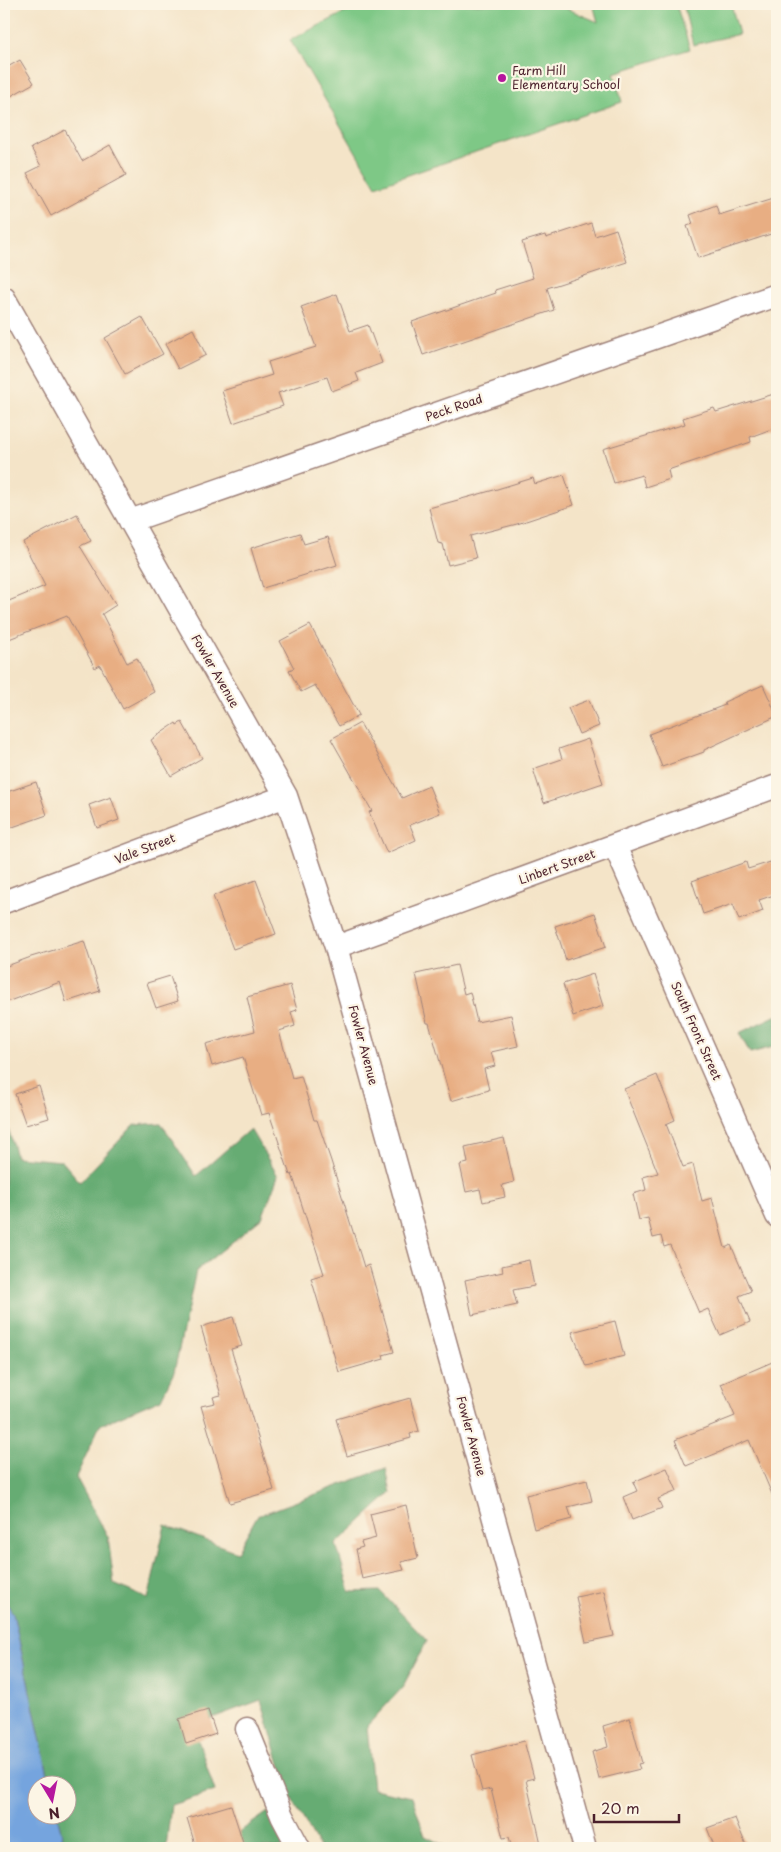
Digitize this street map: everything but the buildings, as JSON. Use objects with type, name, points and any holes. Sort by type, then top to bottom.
[{"type":"street","name":"Peck Road","points":[[130,522],[777,295]]},
{"type":"street","name":"Fowler Avenue","points":[[4,298],[286,796],[336,947],[585,1848]]},
{"type":"street","name":"Linbert Street","points":[[336,947],[777,786]]},
{"type":"street","name":"Vale Street","points":[[4,902],[286,796]]},
{"type":"street","name":"South Front Street","points":[[615,846],[777,1216]]},
{"type":"street","points":[[247,1729],[282,1816],[299,1848]]},
{"type":"green space","name":"Farm Hill Elementary School","points":[[362,4],[556,4],[598,22],[593,4],[676,4],[690,49],[614,73],[622,102],[376,186],[290,40]]},
{"type":"green space","points":[[683,4],[731,4],[739,34],[693,45]]},
{"type":"green space","points":[[777,1015],[777,1046],[750,1053],[739,1033]]},
{"type":"green space","points":[[4,1112],[16,1157],[62,1161],[80,1182],[134,1125],[161,1123],[196,1176],[250,1129],[278,1176],[262,1218],[196,1271],[174,1372],[161,1399],[100,1425],[76,1477],[108,1537],[114,1584],[148,1599],[165,1525],[237,1552],[257,1516],[386,1468],[391,1493],[336,1544],[350,1592],[380,1591],[427,1641],[402,1688],[367,1726],[373,1789],[412,1797],[425,1836],[449,1848],[320,1848],[289,1794],[261,1700],[193,1725],[215,1791],[171,1805],[166,1848],[65,1848],[59,1824],[78,1824],[78,1774],[48,1774],[13,1613],[4,1600]]},
{"type":"green space","points":[[268,1812],[284,1848],[232,1848],[242,1830]]},
{"type":"water","points":[[4,1600],[13,1613],[48,1774],[28,1774],[28,1824],[59,1824],[65,1848],[4,1848]]},
{"type":"place","name":"Farm Hill Elementary School","points":[[502,78]]}]
